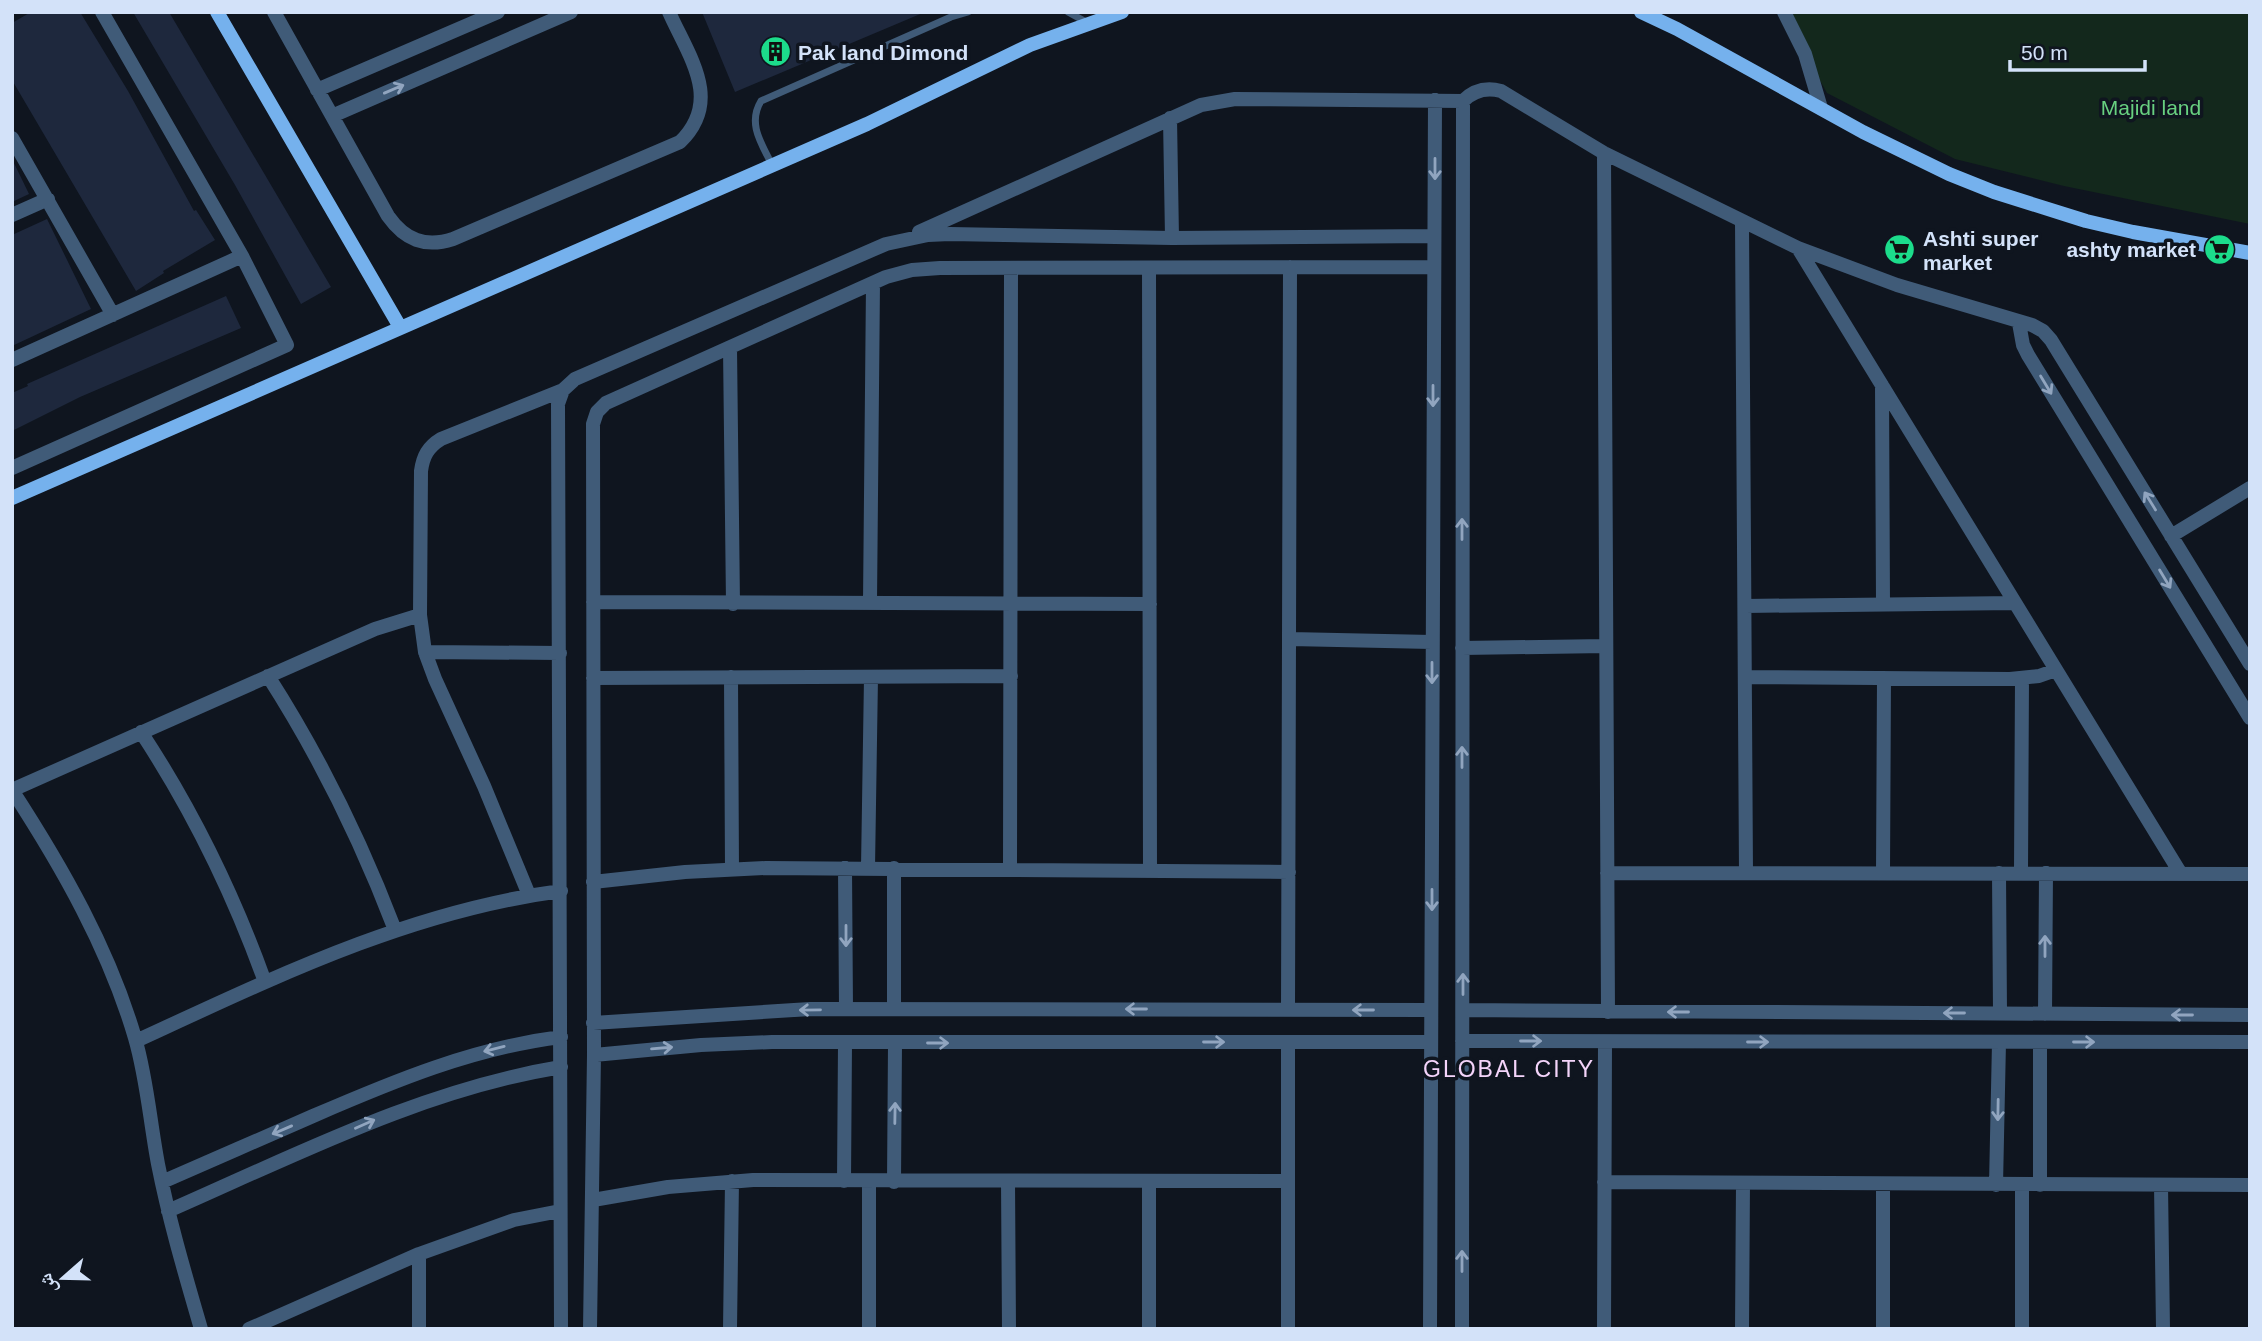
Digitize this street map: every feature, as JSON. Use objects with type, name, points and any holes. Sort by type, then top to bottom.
[{"type":"street","points":[[12,468],[288,345],[242,256],[102,12]]},
{"type":"street","points":[[217,12],[400,327]]},
{"type":"street","points":[[274,12],[395,227],[416,241],[428,244],[441,243],[667,149],[691,132],[702,105],[702,91],[669,12]]},
{"type":"street","points":[[317,90],[498,12]]},
{"type":"street","points":[[332,116],[571,12]]},
{"type":"street","points":[[12,498],[867,124],[1085,17],[1122,12]]},
{"type":"street","points":[[1641,12],[1677,29],[1874,138],[1938,169],[2040,208],[2133,232],[2250,253]]},
{"type":"street","points":[[1784,12],[1805,54],[1821,108]]},
{"type":"street","points":[[528,895],[425,652],[420,615],[421,471],[424,455],[434,443],[563,390],[575,379],[876,248],[906,238],[1170,118],[1201,105],[1236,99],[1463,101],[1476,91],[1501,91],[1604,153],[1798,248],[1897,285],[2032,325],[2051,340],[2250,664]]},
{"type":"street","points":[[1430,1329],[1435,100]]},
{"type":"street","points":[[1462,1329],[1463,101]]},
{"type":"street","points":[[1170,118],[1171,238]]},
{"type":"street","points":[[14,143],[113,316]]},
{"type":"street","points":[[1604,153],[1608,1012]]},
{"type":"street","points":[[12,215],[48,199]]},
{"type":"street","points":[[1742,222],[1746,873]]},
{"type":"street","points":[[906,238],[950,234],[1171,238],[1434,236]]},
{"type":"street","points":[[1798,248],[2181,874]]},
{"type":"street","points":[[12,360],[242,256]]},
{"type":"street","points":[[1289,1010],[1290,267]]},
{"type":"street","points":[[590,1329],[594,1055],[593,424],[597,412],[606,403],[873,283],[899,273],[926,268],[1434,267]]},
{"type":"street","points":[[1010,869],[1011,268]]},
{"type":"street","points":[[1149,268],[1150,870]]},
{"type":"street","points":[[870,603],[873,283]]},
{"type":"street","points":[[2019,323],[2023,345],[2028,355],[2250,718]]},
{"type":"street","points":[[730,348],[733,604]]},
{"type":"street","points":[[1882,385],[1883,604]]},
{"type":"street","points":[[561,1329],[558,404],[563,390]]},
{"type":"street","points":[[2171,536],[2250,488]]},
{"type":"street","points":[[593,603],[1150,604]]},
{"type":"street","points":[[1745,606],[2015,603]]},
{"type":"street","points":[[201,1329],[168,1211],[136,1041],[107,964],[83,911],[61,869],[12,790],[375,629],[420,615]]},
{"type":"street","points":[[1290,639],[1432,642]]},
{"type":"street","points":[[1462,648],[1606,646]]},
{"type":"street","points":[[425,652],[560,653]]},
{"type":"street","points":[[1745,677],[2022,679],[2056,670]]},
{"type":"street","points":[[268,676],[339,798],[395,930]]},
{"type":"street","points":[[593,678],[1011,676]]},
{"type":"street","points":[[731,677],[732,869]]},
{"type":"street","points":[[868,868],[871,677]]},
{"type":"street","points":[[1883,873],[1884,678]]},
{"type":"street","points":[[2021,872],[2022,679]]},
{"type":"street","points":[[141,732],[172,779],[211,852],[265,982]]},
{"type":"street","points":[[845,868],[846,1009]]},
{"type":"street","points":[[894,868],[894,1008]]},
{"type":"street","points":[[593,882],[732,869],[1289,872]]},
{"type":"street","points":[[1607,873],[2250,874]]},
{"type":"street","points":[[1999,873],[2000,1013]]},
{"type":"street","points":[[2045,1014],[2046,873]]},
{"type":"street","points":[[136,1041],[265,982],[395,930],[484,904],[561,891]]},
{"type":"street","points":[[593,1023],[736,1012],[894,1008],[1432,1010]]},
{"type":"street","points":[[1463,1010],[2250,1015]]},
{"type":"street","points":[[162,1182],[413,1074],[502,1047],[561,1037]]},
{"type":"street","points":[[1462,1041],[2250,1042]]},
{"type":"street","points":[[1288,1042],[1288,1329]]},
{"type":"street","points":[[594,1055],[736,1043],[1431,1042]]},
{"type":"street","points":[[1604,1329],[1605,1042]]},
{"type":"street","points":[[1996,1185],[1999,1042]]},
{"type":"street","points":[[2040,1042],[2040,1185]]},
{"type":"street","points":[[844,1181],[845,1043]]},
{"type":"street","points":[[894,1182],[895,1043]]},
{"type":"street","points":[[168,1211],[408,1107],[515,1074],[561,1067]]},
{"type":"street","points":[[593,1200],[668,1187],[732,1181],[1288,1181]]},
{"type":"street","points":[[730,1329],[732,1181]]},
{"type":"street","points":[[1008,1181],[1009,1329]]},
{"type":"street","points":[[869,1182],[869,1329]]},
{"type":"street","points":[[1149,1182],[1149,1329]]},
{"type":"street","points":[[1604,1182],[2250,1185]]},
{"type":"street","points":[[1742,1329],[1743,1183]]},
{"type":"street","points":[[1883,1184],[1883,1329]]},
{"type":"street","points":[[2022,1185],[2022,1329]]},
{"type":"street","points":[[2161,1185],[2163,1329]]},
{"type":"street","points":[[249,1329],[419,1254],[514,1220],[560,1211]]},
{"type":"street","points":[[419,1254],[419,1329]]},
{"type":"lane","points":[[772,165],[754,127],[755,111],[761,101],[951,17],[968,12]]},
{"type":"lane","points":[[1068,12],[1085,17]]},
{"type":"green space","name":"Majidi land","points":[[1782,12],[2250,12],[2250,224],[2064,186],[1955,159],[1827,93]]},
{"type":"building","points":[[31,12],[80,12],[128,91],[194,211],[196,210],[215,240],[163,271],[164,273],[136,291],[12,80],[12,23]]},
{"type":"building","points":[[133,12],[169,12],[331,287],[301,304],[235,185]]},
{"type":"building","name":"Pak land Dimond","points":[[702,12],[925,12],[735,92]]},
{"type":"building","points":[[12,159],[29,194],[12,202]]},
{"type":"building","points":[[47,219],[91,309],[12,346],[12,235]]},
{"type":"building","points":[[226,296],[241,328],[80,397],[12,431],[12,393]]},
{"type":"place","name":"Pak land Dimond","points":[[775,52]]},
{"type":"place","name":"ashty market","points":[[2219,249]]},
{"type":"place","name":"Ashti super market","points":[[1900,250]]},
{"type":"district","name":"GLOBAL CITY","points":[[1509,1069]]}]
